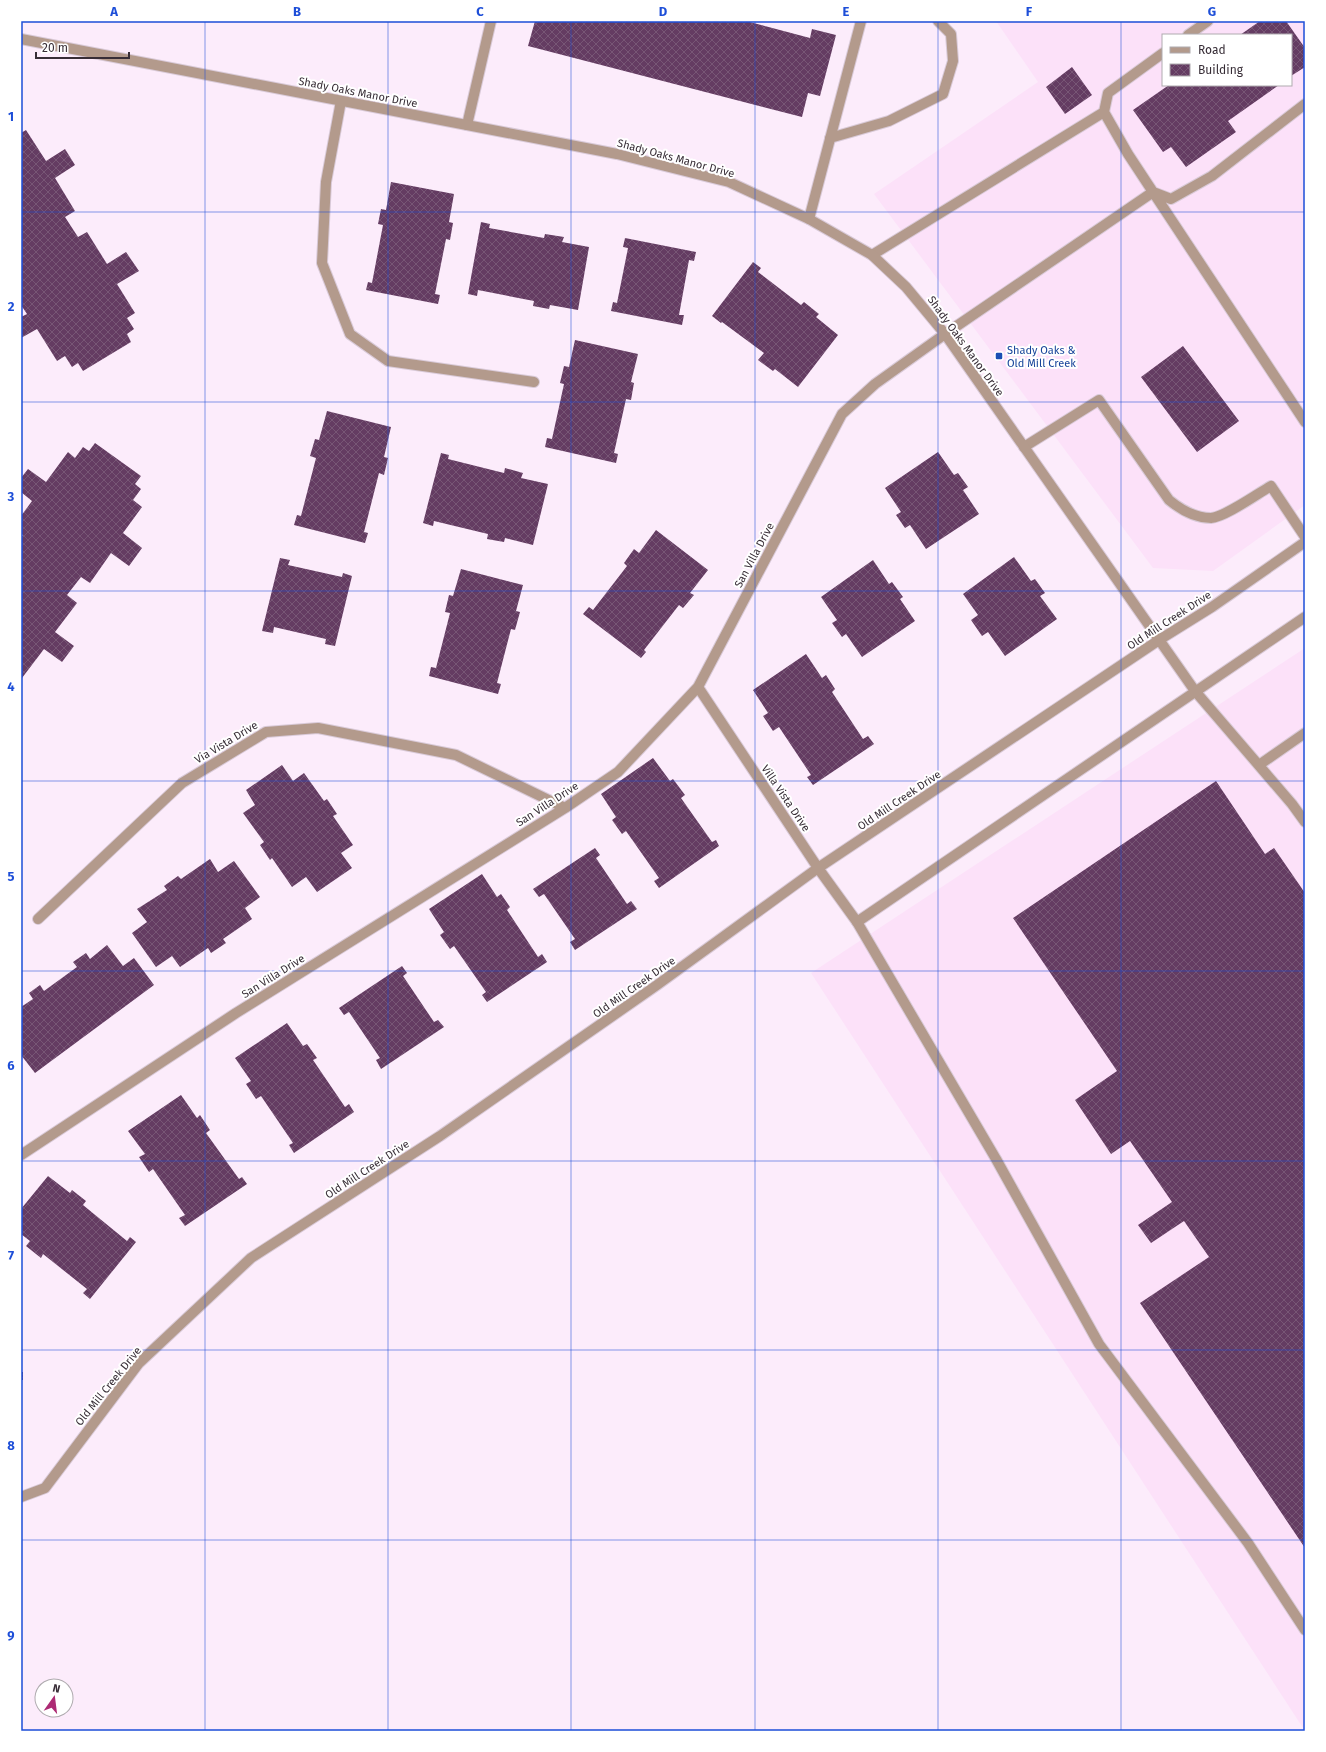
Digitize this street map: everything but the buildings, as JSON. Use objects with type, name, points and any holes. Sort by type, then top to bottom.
[{"type":"street","points":[[467,125],[492,21]]},
{"type":"street","points":[[809,219],[860,21]]},
{"type":"street","points":[[830,138],[888,121],[943,94],[953,60],[951,34],[938,21]]},
{"type":"street","points":[[1189,34],[1208,21]]},
{"type":"street","name":"Shady Oaks Manor Drive","points":[[21,39],[617,154],[729,182],[809,219],[872,256],[906,287],[945,334],[1194,691],[1259,765],[1305,822]]},
{"type":"street","points":[[1162,54],[1108,93],[1104,112],[1128,154],[1305,422]]},
{"type":"street","points":[[341,101],[326,182],[322,263],[350,334],[388,361],[534,382]]},
{"type":"street","points":[[1153,192],[1172,199],[1212,176],[1305,104]]},
{"type":"street","points":[[872,256],[1104,112]]},
{"type":"street","name":"San Villa Drive","points":[[21,1155],[236,1013],[565,808],[618,772],[698,687],[842,414],[875,384],[945,334],[1153,192]]},
{"type":"street","points":[[1024,447],[1099,400],[1169,500],[1181,509],[1195,515],[1211,518],[1227,512],[1271,486],[1305,537]]},
{"type":"street","name":"Old Mill Creek Drive","points":[[21,1497],[45,1488],[139,1363],[251,1258],[440,1136],[657,985],[818,868],[1159,640],[1212,607],[1305,542]]},
{"type":"street","points":[[857,922],[1194,691],[1305,617]]},
{"type":"street","name":"Villa Vista Drive","points":[[698,687],[818,868],[857,922],[996,1159],[1099,1344],[1248,1543],[1305,1630]]},
{"type":"street","name":"Via Vista Drive","points":[[38,919],[182,783],[266,732],[318,728],[456,755],[565,808]]},
{"type":"street","points":[[1259,765],[1305,734]]},
{"type":"shaded area","points":[[996,21],[1305,21],[1305,505],[1213,571],[1153,568],[874,194],[1038,82]]},
{"type":"shaded area","points":[[1305,648],[1305,1731],[811,973]]},
{"type":"place","name":"Shady Oaks & Old Mill Creek","points":[[999,356]]}]
